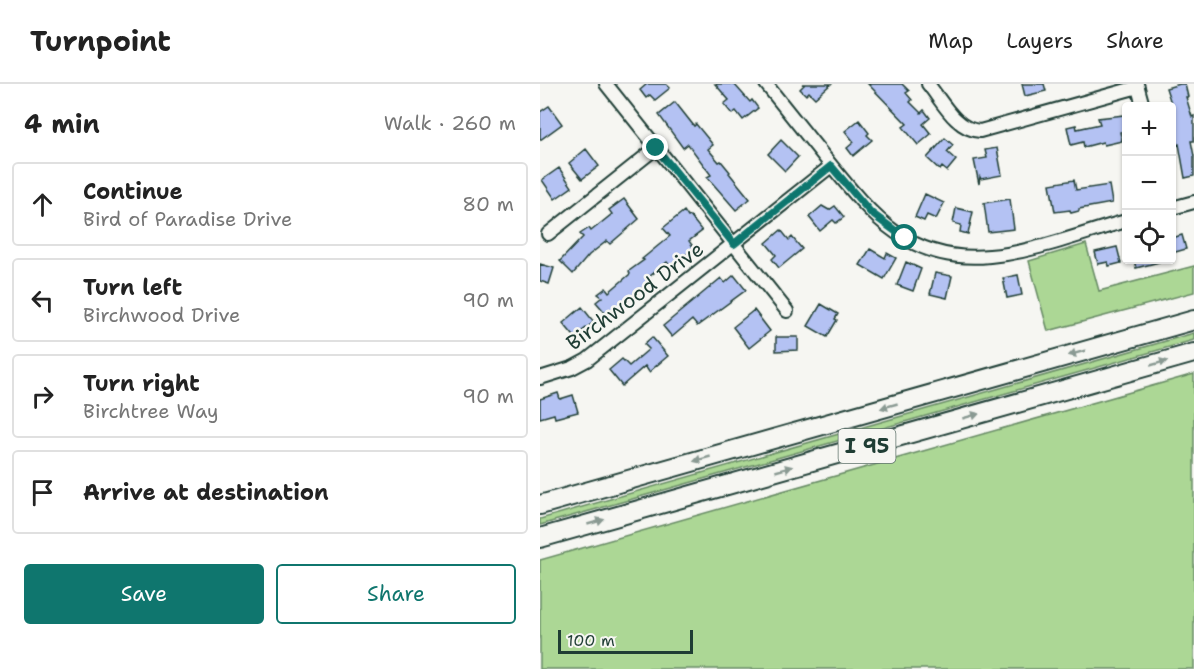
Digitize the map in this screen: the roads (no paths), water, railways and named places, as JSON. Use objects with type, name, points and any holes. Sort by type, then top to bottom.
[{"type":"highway","name":"I 95","points":[[540,505],[1194,320]]},
{"type":"highway","name":"I 95","points":[[540,538],[1194,353]]},
{"type":"street","points":[[606,84],[787,311]]},
{"type":"street","points":[[766,84],[864,207],[887,227],[914,243],[947,254],[977,257],[1009,254],[1122,222]]},
{"type":"street","points":[[928,84],[961,124],[976,131],[1137,86],[1142,102]]},
{"type":"street","points":[[548,234],[656,148]]},
{"type":"street","name":"Birchwood Drive","points":[[540,378],[572,368],[587,360],[831,166]]},
{"type":"street","points":[[1176,206],[1194,202]]}]
